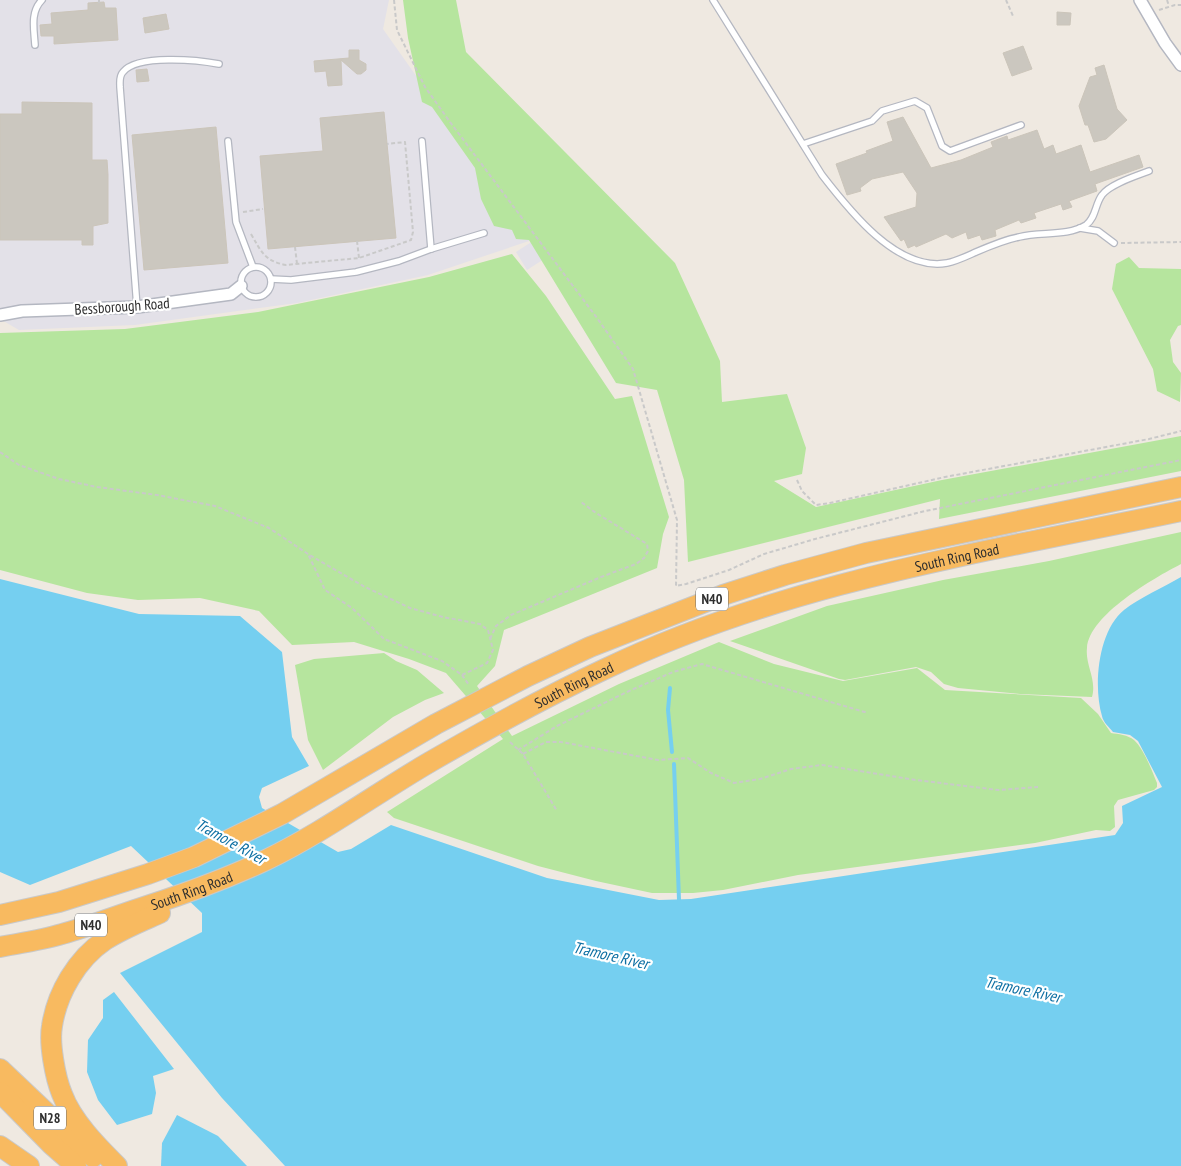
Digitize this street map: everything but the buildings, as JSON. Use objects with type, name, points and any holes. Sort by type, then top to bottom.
[{"type":"highway","name":"South Ring Road","points":[[0,915],[59,902],[148,874],[194,857],[282,814],[436,724],[520,680],[590,647],[723,595],[785,575],[866,553],[1181,487]]},
{"type":"highway","name":"South Ring Road","points":[[0,947],[60,935],[184,898],[267,860],[314,834],[430,762],[604,669],[669,640],[740,614],[810,592],[867,577],[1181,511]]},
{"type":"highway","points":[[117,1166],[82,1128],[62,1094],[53,1060],[51,1027],[61,995],[78,965],[104,941],[184,898]]},
{"type":"highway","name":"N28","points":[[0,1069],[102,1166]]},
{"type":"highway","name":"N28","points":[[0,1092],[52,1145],[76,1166]]},
{"type":"highway","points":[[0,1146],[29,1166]]},
{"type":"street","points":[[1140,0],[1181,65]]},
{"type":"street","name":"Bessborough Road","points":[[0,315],[22,311],[137,307],[231,294],[242,286]]},
{"type":"lane","points":[[35,45],[34,17],[37,6],[42,0]]},
{"type":"lane","points":[[713,0],[833,190],[870,232],[902,254],[923,261],[939,264],[947,263],[1020,236],[1055,233],[1078,228],[1092,219],[1100,197],[1108,188],[1149,171]]},
{"type":"lane","points":[[137,307],[120,87],[121,76],[128,68],[142,63],[182,60],[219,64]]},
{"type":"lane","points":[[803,144],[872,121],[882,111],[915,101],[927,108],[942,146],[950,151],[1021,125]]},
{"type":"lane","points":[[228,141],[236,222],[253,267]]},
{"type":"lane","points":[[422,141],[431,249]]},
{"type":"lane","points":[[1078,228],[1098,231],[1114,243]]},
{"type":"lane","points":[[271,279],[291,280],[356,272],[399,261],[484,233]]},
{"type":"lane","points":[[253,267],[262,268],[267,271],[271,279],[270,289],[257,297],[247,294],[241,281],[244,272],[253,267]]},
{"type":"path","points":[[394,0],[397,30],[425,87],[633,368],[677,520],[676,586],[729,570],[764,554],[815,538],[934,510],[1181,460]]},
{"type":"path","points":[[1006,0],[1013,16]]},
{"type":"path","points":[[1167,0],[1169,6]]},
{"type":"path","points":[[1148,15],[1169,6],[1181,5]]},
{"type":"path","points":[[251,234],[268,259],[276,264],[286,265],[359,258],[412,238],[405,142],[387,144]]},
{"type":"path","points":[[244,217],[243,212],[263,209]]},
{"type":"path","points":[[357,241],[359,258]]},
{"type":"path","points":[[1114,243],[1181,242]]},
{"type":"path","points":[[295,247],[297,264]]},
{"type":"path","points":[[797,480],[802,491],[816,505],[945,477],[1149,439],[1181,431]]},
{"type":"path","points":[[0,452],[19,465],[59,479],[215,506],[269,528],[308,554],[365,587],[410,608],[480,624],[488,630],[493,650],[487,663],[462,675]]},
{"type":"path","points":[[490,639],[496,626],[511,615],[636,564],[644,558],[648,551],[647,544],[581,502]]},
{"type":"path","points":[[308,554],[324,590],[352,608],[384,639],[442,661],[462,675],[469,685]]},
{"type":"path","points":[[518,750],[557,726],[629,691],[673,672],[702,664],[868,713]]},
{"type":"path","points":[[510,742],[522,754],[557,811]]},
{"type":"path","points":[[522,754],[546,742],[561,742],[658,760],[688,758],[734,783],[760,779],[791,769],[822,765],[916,780],[998,790],[1038,787]]},
{"type":"shaded area","points":[[0,0],[389,0],[383,29],[532,240],[428,275],[297,303],[135,325],[19,330],[0,319]]},
{"type":"shaded area","points":[[533,241],[544,259],[527,270],[516,252]]},
{"type":"green space","points":[[403,0],[456,0],[466,52],[675,263],[720,361],[722,402],[787,394],[806,448],[802,474],[774,481],[816,507],[942,480],[1181,436],[1181,471],[939,519],[940,499],[688,562],[684,480],[657,390],[616,383],[529,240],[516,239],[512,230],[494,226],[481,199],[475,168],[432,107],[422,102],[408,38]]},
{"type":"green space","points":[[512,254],[546,296],[615,399],[632,396],[669,517],[663,534],[657,568],[504,630],[495,666],[477,686],[512,736],[619,684],[719,642],[774,664],[843,681],[917,668],[945,690],[1081,698],[1098,714],[1111,733],[1129,737],[1138,744],[1150,766],[1157,787],[1154,790],[1118,800],[1114,806],[1115,827],[1110,831],[1096,830],[1035,843],[798,875],[723,890],[693,893],[652,893],[538,866],[394,818],[387,812],[503,739],[446,673],[354,642],[292,645],[259,611],[200,598],[138,600],[87,593],[0,570],[0,333],[125,329],[258,312],[429,277]]},
{"type":"green space","points":[[1129,257],[1139,268],[1181,269],[1181,325],[1178,326],[1170,340],[1173,362],[1181,373],[1180,402],[1157,391],[1153,369],[1112,289],[1116,264]]},
{"type":"green space","points":[[1181,532],[1181,564],[1155,578],[1125,599],[1099,623],[1091,635],[1087,654],[1093,684],[1092,697],[1020,694],[958,688],[944,684],[931,672],[916,667],[845,680],[730,641],[827,606],[943,580],[1049,561]]},
{"type":"green space","points":[[384,653],[396,661],[417,670],[444,693],[425,700],[393,717],[323,770],[308,740],[295,665],[314,659]]},
{"type":"water","name":"Tramore River","points":[[1181,577],[1181,1166],[285,1166],[222,1098],[120,973],[202,932],[202,913],[131,846],[30,885],[0,872],[0,579],[139,614],[240,616],[282,652],[292,737],[309,766],[262,788],[259,797],[262,808],[338,852],[351,849],[391,825],[547,878],[659,900],[691,899],[1115,835],[1123,823],[1122,806],[1162,787],[1138,741],[1130,735],[1113,732],[1103,718],[1099,704],[1098,675],[1103,645],[1115,619],[1124,610]]},
{"type":"water","points":[[114,992],[174,1069],[153,1076],[156,1093],[152,1114],[117,1125],[98,1100],[87,1072],[88,1040],[103,1018],[103,1000]]},
{"type":"water","points":[[177,1115],[218,1136],[247,1166],[161,1166],[162,1143]]},
{"type":"waterway","points":[[670,688],[668,710],[672,752]]},
{"type":"waterway","points":[[674,764],[679,900]]}]
